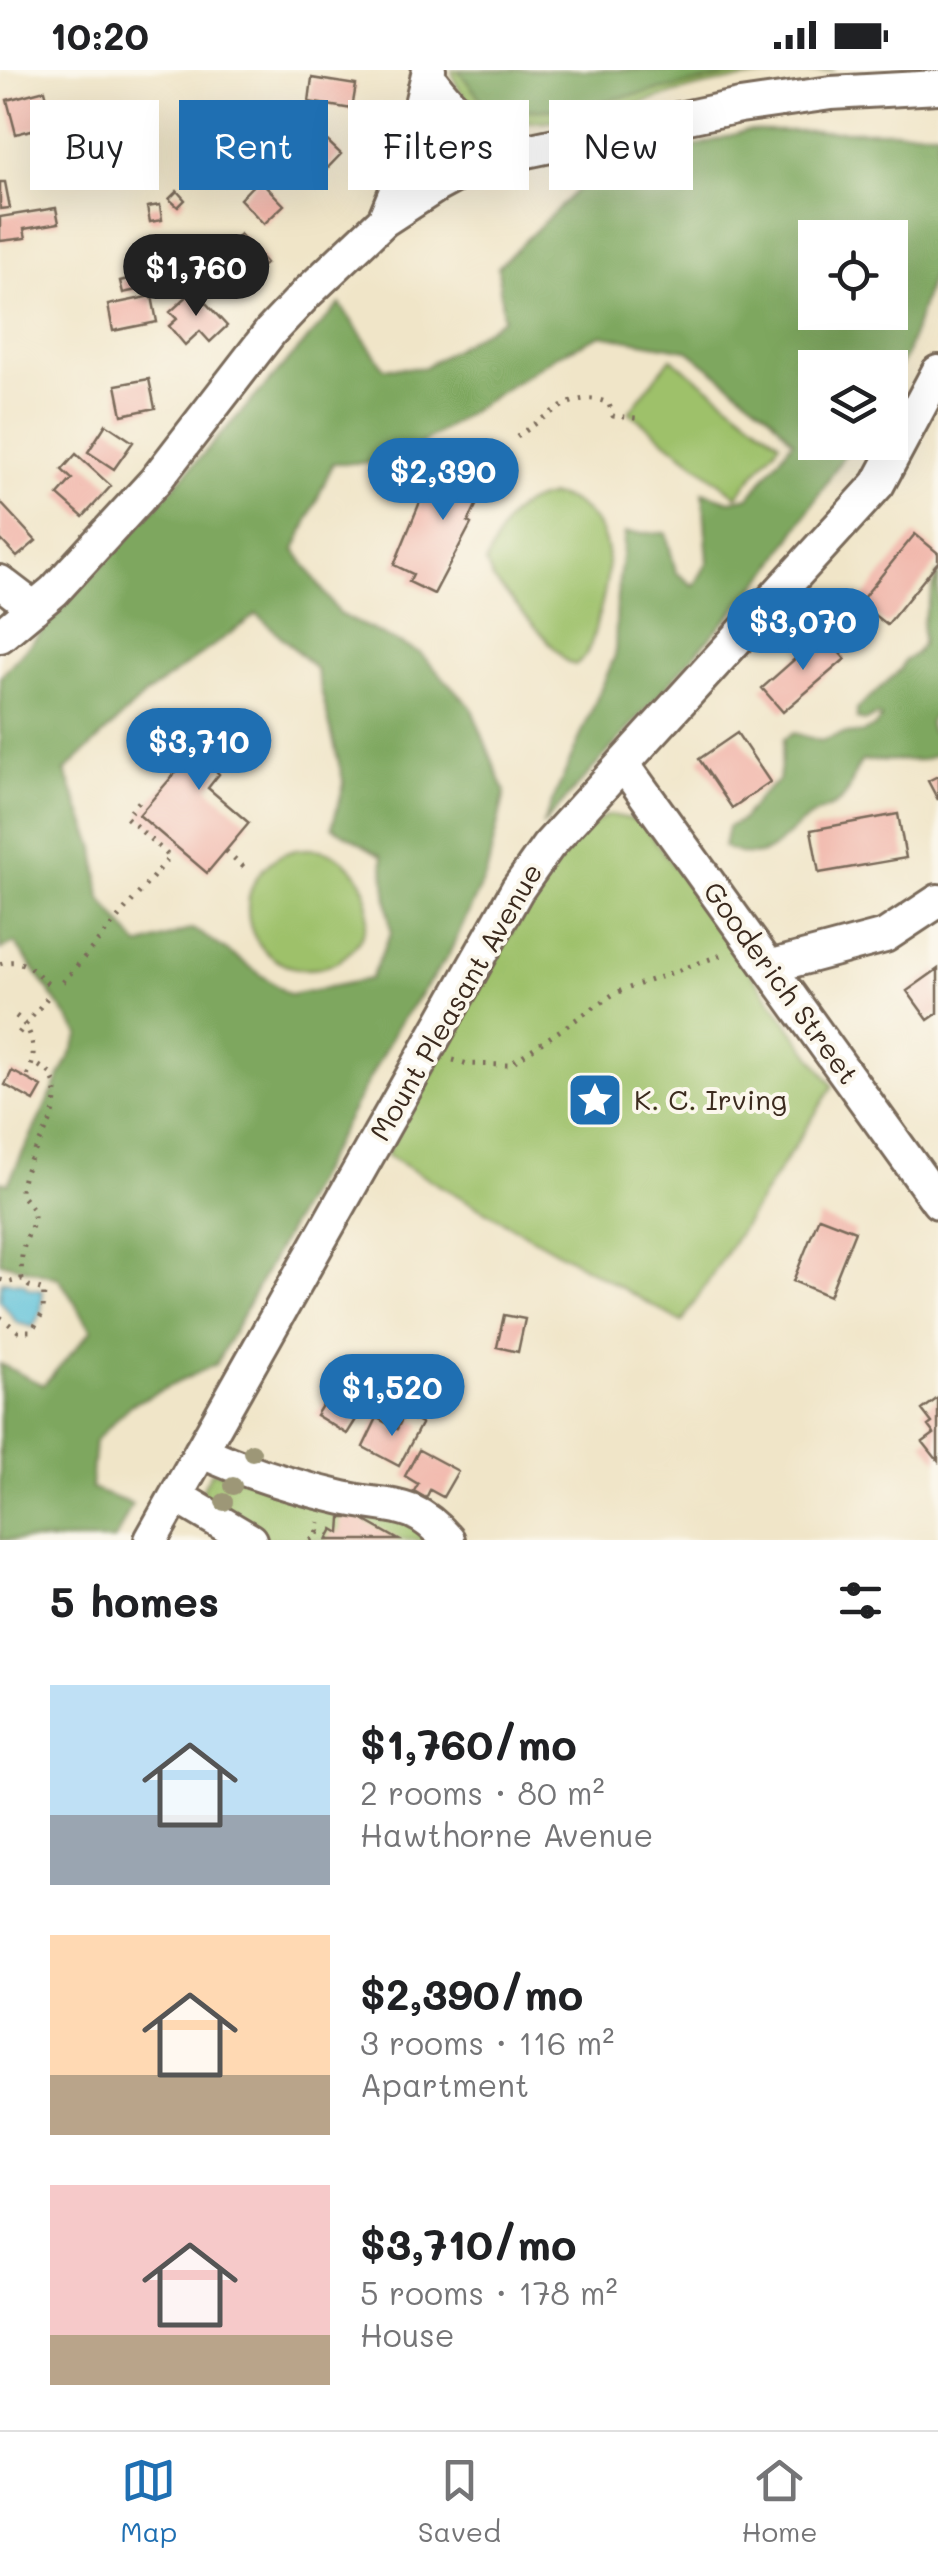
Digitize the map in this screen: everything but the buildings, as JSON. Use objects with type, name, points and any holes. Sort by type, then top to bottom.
[{"type":"street","points":[[429,74],[446,100]]},
{"type":"street","points":[[384,220],[407,164],[429,74]]},
{"type":"street","points":[[529,152],[801,96],[938,87]]},
{"type":"street","points":[[0,636],[66,578],[155,481],[270,332],[339,260],[384,220],[433,190]]},
{"type":"street","name":"Mount Pleasant Avenue","points":[[152,1540],[517,890],[548,846],[878,484],[938,372]]},
{"type":"street","points":[[0,582],[34,608]]},
{"type":"street","name":"Gooderich Street","points":[[623,764],[938,1202]]},
{"type":"street","points":[[761,956],[886,936],[938,900]]},
{"type":"street","points":[[201,1451],[227,1464],[346,1498],[397,1505],[434,1524],[448,1540]]},
{"type":"street","points":[[176,1496],[250,1540]]},
{"type":"path","points":[[517,436],[570,403],[584,399],[609,404],[613,416],[620,419],[637,418]]},
{"type":"path","points":[[63,982],[170,857],[126,817],[144,796]]},
{"type":"path","points":[[226,850],[246,870]]},
{"type":"path","points":[[426,1052],[468,1064],[509,1065],[616,994],[692,963],[761,956]]},
{"type":"path","points":[[0,964],[10,960],[22,962],[48,984]]},
{"type":"path","points":[[18,1033],[48,997]]},
{"type":"path","points":[[16,1016],[26,1024],[34,1062],[26,1078]]},
{"type":"path","points":[[0,1317],[18,1331],[28,1332],[34,1329],[42,1312],[44,1290],[29,1286],[22,1279],[25,1242],[34,1222],[33,1209],[21,1196],[22,1182],[50,1122],[56,1096],[50,1072],[34,1062]]},
{"type":"path","points":[[0,1280],[22,1279]]},
{"type":"path","points":[[318,1532],[329,1536]]},
{"type":"green space","points":[[452,70],[835,70],[732,81],[649,100],[549,100],[549,121],[529,122],[529,100],[466,99]]},
{"type":"green space","points":[[458,70],[738,70],[736,75],[610,100],[549,100],[549,110],[529,110],[529,100],[481,100]]},
{"type":"green space","points":[[745,131],[938,131],[938,256],[908,350],[798,350],[798,460],[841,460],[771,569],[542,826],[615,656],[625,533],[666,533],[676,572],[694,586],[708,562],[703,492],[730,501],[749,497],[793,441],[769,414],[687,350],[601,335],[557,355],[392,463],[333,463],[295,550],[339,614],[420,653],[471,707],[505,792],[486,875],[448,956],[397,1027],[216,1364],[130,1405],[95,1441],[91,1489],[132,1504],[115,1540],[0,1540],[0,1364],[43,1385],[92,1330],[59,1278],[0,1262],[0,1181],[8,1183],[80,1035],[15,943],[0,950],[0,677],[340,304],[384,368],[423,368],[503,319],[498,267],[577,190],[693,190],[693,147]],"holes":[[[257,614],[316,669],[344,784],[332,827],[382,856],[391,933],[370,979],[290,995],[192,929],[139,946],[101,899],[95,848],[65,771],[145,695]]]},
{"type":"green space","points":[[671,358],[780,442],[737,496],[629,412]]},
{"type":"green space","points":[[549,496],[568,500],[584,510],[595,522],[606,547],[607,575],[593,638],[588,651],[575,665],[566,661],[493,579],[486,563],[515,511]]},
{"type":"green space","points":[[938,572],[938,711],[929,722],[931,731],[938,736],[938,754],[923,760],[862,761],[841,800],[800,824],[772,848],[753,855],[724,847],[728,827],[742,820],[759,797],[779,780],[784,739],[794,733],[821,741],[862,733],[875,726],[881,718],[878,715],[865,721],[857,719],[857,709],[922,644],[923,620]]},
{"type":"green space","points":[[610,815],[636,820],[645,827],[833,1086],[682,1322],[386,1155],[524,913],[586,831]]},
{"type":"green space","points":[[308,849],[331,853],[351,866],[364,886],[368,909],[364,932],[351,952],[331,965],[308,969],[285,965],[265,952],[252,932],[248,909],[252,886],[265,866],[285,853]]},
{"type":"green space","points":[[212,1471],[389,1511],[439,1540],[261,1540],[203,1496]]},
{"type":"water","points":[[2,1281],[24,1283],[28,1288],[43,1291],[41,1312],[33,1327],[17,1323],[0,1300]]},
{"type":"place","name":"K. C. Irving","points":[[595,1100]]}]
